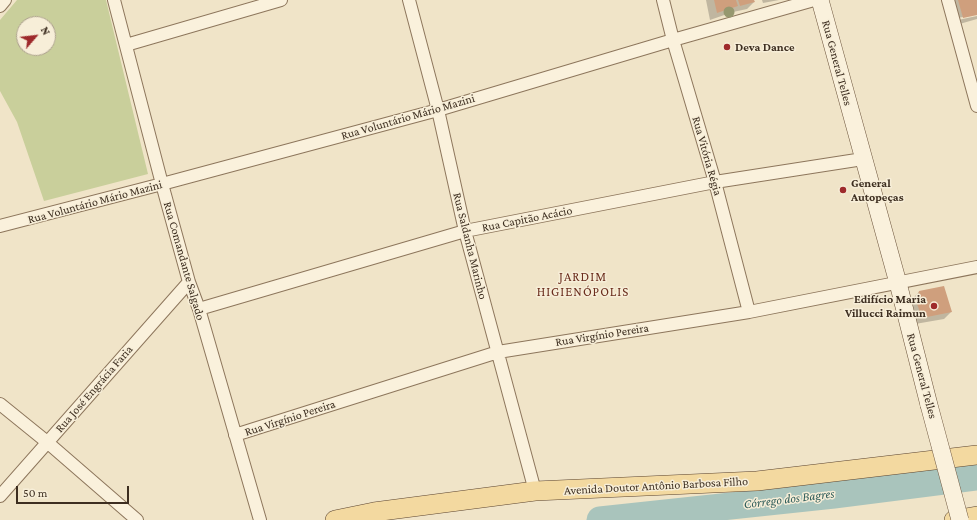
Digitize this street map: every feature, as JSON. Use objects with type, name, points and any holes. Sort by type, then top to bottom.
[{"type":"main road","name":"Avenida Doutor Antônio Barbosa Filho","points":[[335,520],[374,512],[535,491],[757,481],[977,455]]},
{"type":"main road","points":[[954,520],[977,516]]},
{"type":"street","points":[[0,6],[5,0]]},
{"type":"street","name":"Rua Comandante Salgado","points":[[114,0],[189,282],[199,309],[260,520]]},
{"type":"street","points":[[126,45],[281,0]]},
{"type":"street","name":"Rua Saldanha Marinho","points":[[409,0],[438,110],[465,230],[535,491]]},
{"type":"street","name":"Rua Vitória Régia","points":[[663,0],[673,40],[715,182],[749,312]]},
{"type":"street","name":"Rua Voluntário Mário Mazini","points":[[0,226],[438,110],[814,0]]},
{"type":"street","name":"Rua General Telles","points":[[820,0],[898,283],[960,520]]},
{"type":"street","points":[[948,0],[977,106]]},
{"type":"street","name":"Rua Capitão Acácio","points":[[199,309],[465,230],[715,182],[863,159]]},
{"type":"street","name":"Rua Virgínio Pereira","points":[[235,435],[498,352],[749,312],[977,267]]},
{"type":"street","name":"Rua José Engrácia Faria","points":[[0,496],[189,282]]},
{"type":"street","points":[[0,404],[47,442],[137,520]]},
{"type":"green space","points":[[17,0],[106,0],[148,174],[44,201],[17,122],[0,91],[0,20]]},
{"type":"building","points":[[714,0],[736,0],[738,6],[717,13]]},
{"type":"building","points":[[738,0],[754,0],[755,2],[740,6]]},
{"type":"building","points":[[958,0],[977,0],[977,15],[963,18]]},
{"type":"building","name":"Edifício Maria Villucci Raimun","points":[[944,286],[952,312],[922,318],[916,301],[919,291]]},
{"type":"waterway","name":"Córrego dos Bagres","points":[[600,520],[834,495],[977,477]]},
{"type":"place","name":"Deva Dance","points":[[727,47]]},
{"type":"place","name":"General Autopeças","points":[[843,190]]},
{"type":"place","name":"Edifício Maria Villucci Raimun","points":[[934,306]]},
{"type":"district","name":"JARDIM HIGIENÓPOLIS","points":[[583,284]]}]
